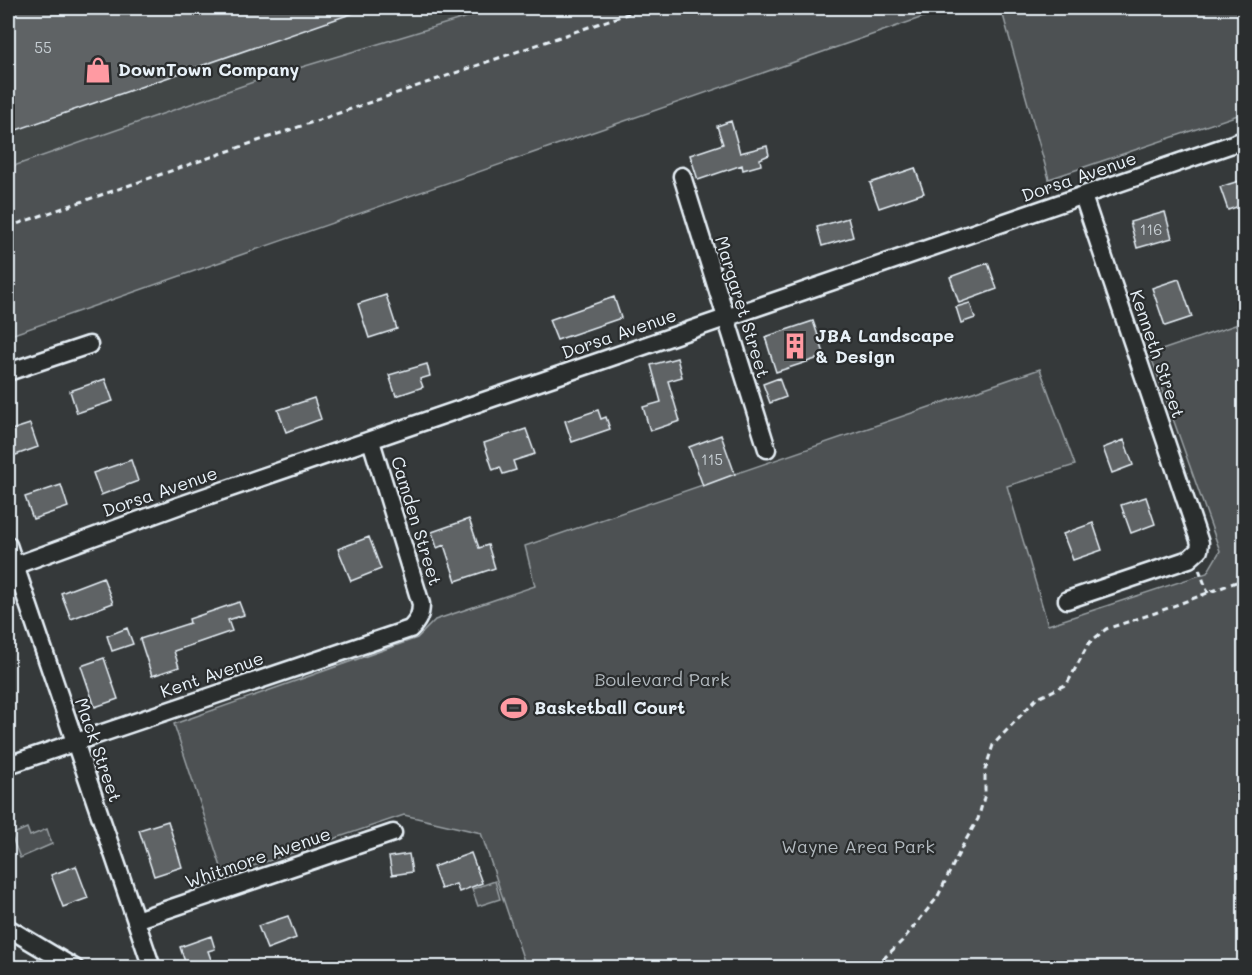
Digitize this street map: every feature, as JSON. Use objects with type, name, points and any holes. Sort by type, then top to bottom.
[{"type":"street","name":"Dorsa Avenue","points":[[11,567],[167,510],[1245,140]]},
{"type":"street","name":"Margaret Street","points":[[682,176],[767,449]]},
{"type":"street","name":"Kenneth Street","points":[[1083,196],[1195,525],[1200,543],[1199,550],[1194,556]]},
{"type":"street","points":[[8,372],[89,345]]},
{"type":"street","name":"Camden Street","points":[[371,441],[421,604],[421,613]]},
{"type":"street","name":"Mack Street","points":[[8,545],[11,567],[152,968]]},
{"type":"street","points":[[1067,600],[1194,556]]},
{"type":"street","name":"Kent Avenue","points":[[8,765],[410,629],[417,622],[421,613]]},
{"type":"street","name":"Whitmore Avenue","points":[[136,920],[393,833]]},
{"type":"street","points":[[8,928],[75,968]]},
{"type":"path","points":[[8,227],[644,8]]},
{"type":"path","points":[[1194,556],[1208,593]]},
{"type":"path","points":[[864,968],[880,962],[902,941],[937,898],[978,819],[986,794],[985,770],[993,745],[1036,699],[1067,684],[1089,643],[1106,629],[1245,579]]},
{"type":"shaded area","points":[[8,8],[497,8],[259,80],[8,168]]},
{"type":"green space","points":[[497,8],[949,8],[8,336],[8,168],[259,80]]},
{"type":"green space","points":[[1001,8],[1244,8],[1244,113],[1049,179]]},
{"type":"green space","points":[[1244,322],[1244,967],[526,967],[481,833],[404,815],[224,876],[174,724],[417,638],[435,620],[535,586],[525,546],[1040,369],[1075,465],[1007,486],[1048,625],[1207,573],[1220,551],[1150,354]]},
{"type":"green space","points":[[27,828],[30,836],[47,829],[52,844],[20,858],[11,835]]},
{"type":"green space","points":[[495,881],[500,899],[478,906],[472,889]]},
{"type":"building","name":"DownTown Company","points":[[8,8],[361,8],[362,10],[8,133]]},
{"type":"building","points":[[731,121],[740,153],[767,146],[769,155],[760,159],[761,165],[743,170],[742,165],[698,180],[690,155],[723,144],[717,126]]},
{"type":"building","points":[[915,168],[924,193],[879,208],[870,183]]},
{"type":"building","points":[[1245,179],[1245,204],[1228,210],[1220,187]]},
{"type":"building","points":[[1165,212],[1172,238],[1137,248],[1130,222]]},
{"type":"building","points":[[848,218],[853,237],[822,246],[817,227]]},
{"type":"building","points":[[988,263],[997,289],[959,303],[950,277]]},
{"type":"building","points":[[1179,279],[1192,317],[1165,326],[1152,288]]},
{"type":"building","points":[[386,295],[397,329],[369,338],[358,304]]},
{"type":"building","points":[[614,297],[621,318],[557,340],[549,320]]},
{"type":"building","points":[[970,303],[975,318],[961,323],[956,307]]},
{"type":"building","name":"JBA Landscape & Design","points":[[813,321],[825,356],[776,372],[765,337]]},
{"type":"building","points":[[677,358],[682,377],[668,381],[680,421],[650,431],[643,407],[661,402],[651,365]]},
{"type":"building","points":[[427,364],[430,376],[420,379],[423,387],[396,396],[389,375]]},
{"type":"building","points":[[779,378],[786,397],[770,403],[763,384]]},
{"type":"building","points":[[105,379],[113,401],[77,413],[70,391]]},
{"type":"building","points":[[314,398],[321,419],[286,432],[278,410]]},
{"type":"building","points":[[598,410],[601,419],[606,417],[610,429],[572,442],[565,421]]},
{"type":"building","points":[[30,424],[38,447],[13,456],[8,442],[8,431]]},
{"type":"building","points":[[526,429],[535,454],[513,461],[516,470],[503,474],[500,467],[493,470],[484,443]]},
{"type":"building","points":[[721,435],[735,474],[703,486],[689,447]]},
{"type":"building","points":[[1124,440],[1133,465],[1112,473],[1103,448]]},
{"type":"building","points":[[131,460],[138,481],[101,495],[93,473]]},
{"type":"building","points":[[61,485],[68,507],[33,519],[25,497]]},
{"type":"building","points":[[1146,497],[1155,524],[1131,533],[1121,505]]},
{"type":"building","points":[[469,519],[479,548],[488,545],[495,568],[456,581],[444,545],[437,548],[432,532]]},
{"type":"building","points":[[1093,523],[1102,550],[1073,560],[1063,534]]},
{"type":"building","points":[[369,537],[381,569],[351,581],[338,549]]},
{"type":"building","points":[[103,577],[113,603],[71,619],[61,593]]},
{"type":"building","points":[[239,602],[244,615],[228,620],[232,631],[174,651],[179,667],[152,676],[140,639],[190,623],[189,619]]},
{"type":"building","points":[[127,628],[133,644],[112,651],[107,636]]},
{"type":"building","points":[[104,658],[118,699],[95,707],[81,666]]},
{"type":"building","points":[[168,821],[182,867],[154,876],[139,830]]},
{"type":"building","points":[[471,853],[482,883],[459,892],[456,884],[441,889],[433,867]]},
{"type":"building","points":[[409,854],[412,872],[392,875],[389,857]]},
{"type":"building","points":[[76,866],[88,898],[63,907],[51,875]]},
{"type":"building","points":[[288,916],[296,938],[267,949],[258,926]]},
{"type":"building","points":[[211,936],[215,949],[208,951],[214,968],[189,968],[180,947]]},
{"type":"place","name":"DownTown Company","points":[[98,70]]},
{"type":"place","name":"JBA Landscape & Design","points":[[795,346]]},
{"type":"place","name":"Basketball Court","points":[[514,708]]},
{"type":"park label","name":"Boulevard Park","points":[[662,680]]},
{"type":"park label","name":"Wayne Area Park","points":[[858,847]]}]
